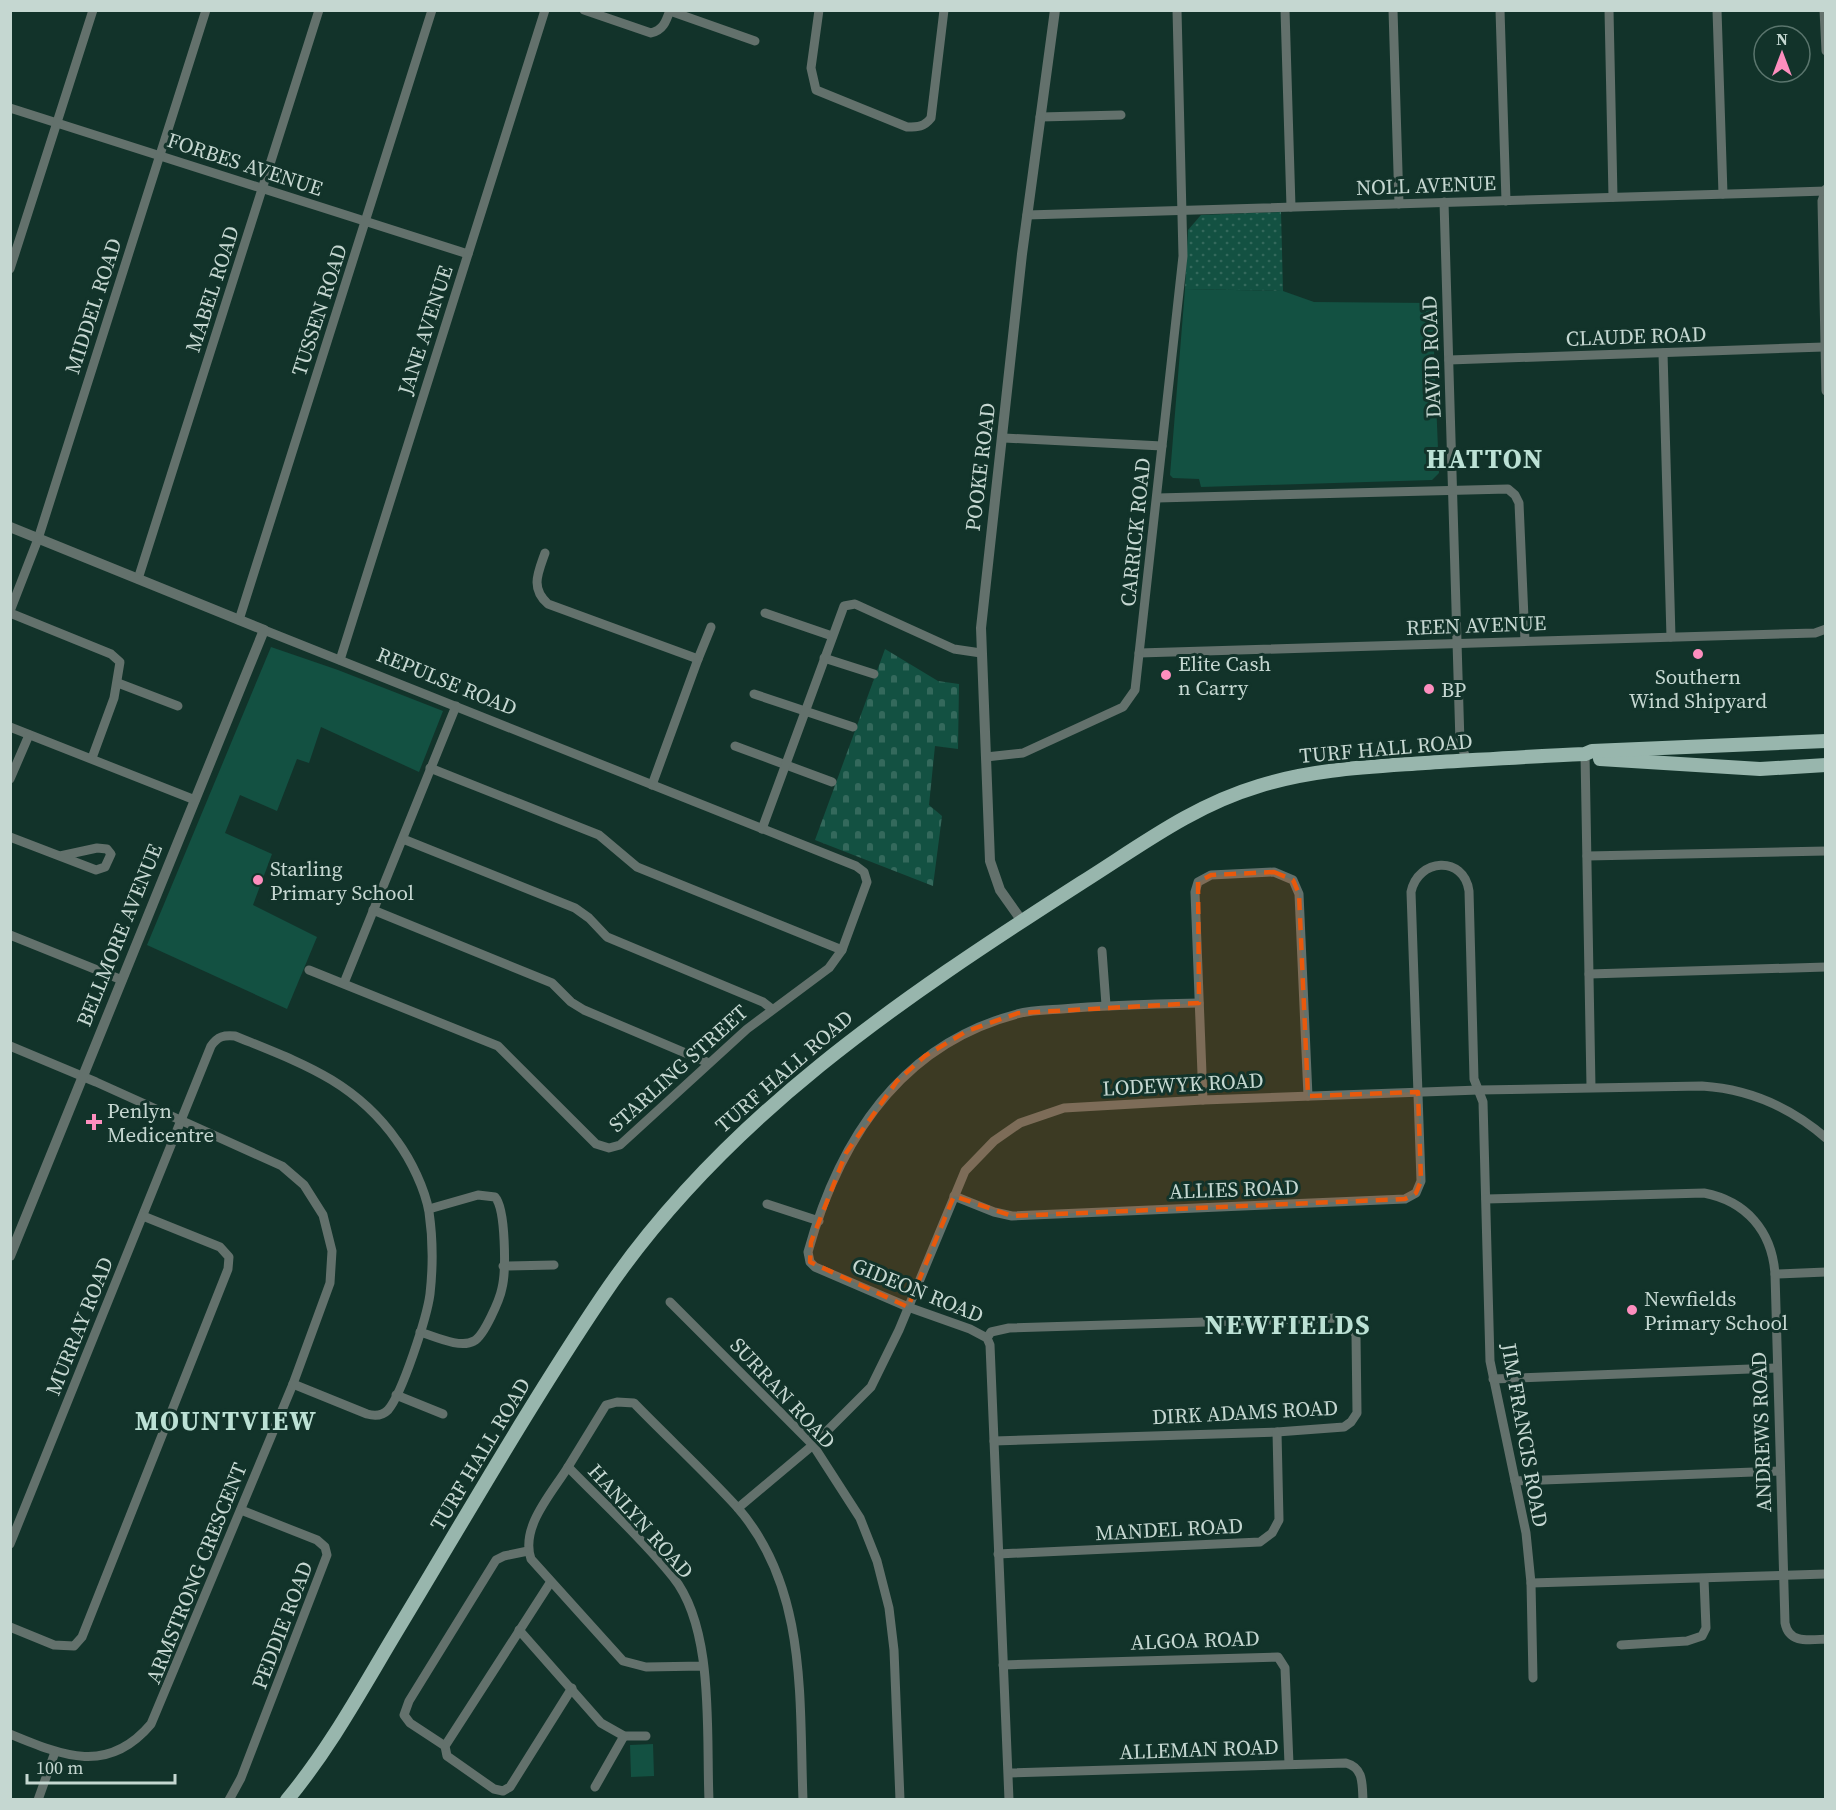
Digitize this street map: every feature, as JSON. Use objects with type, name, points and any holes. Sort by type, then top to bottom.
[{"type":"main road","name":"TURF HALL ROAD","points":[[288,1800],[335,1734],[586,1321],[656,1225],[738,1137],[822,1062],[945,971],[1168,825],[1232,795],[1313,773],[1467,760],[1585,754],[1592,751],[1826,741]]},
{"type":"main road","name":"TURF HALL ROAD","points":[[1585,754],[1595,759],[1760,769],[1826,765]]},
{"type":"street","points":[[10,269],[93,10]]},
{"type":"street","name":"MIDDEL ROAD","points":[[10,612],[38,538],[206,10]]},
{"type":"street","name":"MABEL ROAD","points":[[138,579],[319,10]]},
{"type":"street","name":"TUSSEN ROAD","points":[[239,620],[432,10]]},
{"type":"street","name":"JANE AVENUE","points":[[340,660],[545,10]]},
{"type":"street","points":[[584,10],[651,33],[658,31],[666,23],[670,11],[755,41]]},
{"type":"street","points":[[819,10],[811,68],[812,81],[816,90],[907,127],[926,125],[931,118],[944,10]]},
{"type":"street","name":"POOKE ROAD","points":[[1022,921],[1000,890],[992,872],[981,653],[984,600],[1004,438],[1027,215],[1055,10]]},
{"type":"street","name":"CARRICK ROAD","points":[[986,757],[1023,753],[1126,704],[1135,690],[1182,267],[1183,210],[1177,10]]},
{"type":"street","points":[[1285,10],[1291,207]]},
{"type":"street","points":[[1393,10],[1399,204]]},
{"type":"street","points":[[1500,10],[1506,201]]},
{"type":"street","points":[[1609,10],[1613,197]]},
{"type":"street","points":[[1717,10],[1723,194]]},
{"type":"street","points":[[1824,10],[1826,51]]},
{"type":"street","name":"FORBES AVENUE","points":[[10,108],[468,254]]},
{"type":"street","points":[[1040,117],[1121,115]]},
{"type":"street","points":[[1825,190],[1822,201],[1826,391]]},
{"type":"street","name":"NOLL AVENUE","points":[[1027,215],[1825,190]]},
{"type":"street","name":"DAVID ROAD","points":[[1444,202],[1460,744],[1467,760]]},
{"type":"street","name":"CLAUDE ROAD","points":[[1449,360],[1824,348]]},
{"type":"street","points":[[1663,353],[1671,637]]},
{"type":"street","points":[[1004,438],[1162,446]]},
{"type":"street","points":[[1157,498],[1503,488],[1512,492],[1518,499],[1525,641]]},
{"type":"street","name":"REPULSE ROAD","points":[[10,527],[856,866],[866,875]]},
{"type":"street","points":[[545,553],[536,586],[539,596],[548,604],[698,659]]},
{"type":"street","points":[[762,829],[841,609],[851,603],[954,649],[981,653]]},
{"type":"street","points":[[10,612],[115,656],[121,664],[118,683],[92,758]]},
{"type":"street","points":[[765,613],[832,636]]},
{"type":"street","points":[[652,785],[711,627]]},
{"type":"street","name":"REEN AVENUE","points":[[1139,652],[1815,633],[1826,629]]},
{"type":"street","name":"BELLMORE AVENUE","points":[[10,1256],[264,630]]},
{"type":"street","points":[[824,658],[874,674]]},
{"type":"street","points":[[118,683],[178,706]]},
{"type":"street","points":[[754,694],[853,728]]},
{"type":"street","points":[[344,983],[456,706]]},
{"type":"street","points":[[10,727],[195,800]]},
{"type":"street","points":[[10,779],[29,735]]},
{"type":"street","points":[[735,746],[832,782]]},
{"type":"street","points":[[1585,754],[1591,1087]]},
{"type":"street","points":[[430,768],[599,835],[637,867],[842,950]]},
{"type":"street","points":[[10,837],[60,856],[99,870],[107,865],[111,854],[107,849],[97,848],[60,856]]},
{"type":"street","points":[[403,839],[574,908],[589,918],[607,937],[757,999],[771,1009]]},
{"type":"street","points":[[1587,856],[1826,851]]},
{"type":"street","name":"ALLIES ROAD","points":[[954,1196],[994,1212],[1012,1216],[1405,1199],[1416,1193],[1420,1181],[1411,892],[1416,877],[1423,871],[1440,864],[1459,870],[1468,885],[1474,1079],[1479,1090]]},
{"type":"street","points":[[1203,1100],[1195,892],[1198,882],[1211,875],[1274,872],[1293,880],[1299,894],[1308,1096]]},
{"type":"street","name":"STARLING STREET","points":[[309,970],[498,1046],[596,1144],[603,1147],[620,1145],[771,1009],[829,968],[842,950],[867,885],[866,875]]},
{"type":"street","points":[[373,910],[552,983],[576,1006],[710,1063]]},
{"type":"street","points":[[10,935],[122,980]]},
{"type":"street","points":[[1101,951],[1106,1005]]},
{"type":"street","points":[[1589,974],[1826,966]]},
{"type":"street","name":"GIDEON ROAD","points":[[1009,1800],[992,1354],[987,1338],[970,1329],[908,1307],[814,1267],[810,1262],[808,1252],[846,1153],[865,1120],[897,1081],[925,1056],[967,1031],[1018,1013],[1106,1005],[1199,1003]]},
{"type":"street","name":"MURRAY ROAD","points":[[10,1544],[180,1121],[212,1046],[220,1037],[235,1036],[324,1074],[361,1099],[399,1143],[429,1209]]},
{"type":"street","name":"ARMSTRONG CRESCENT","points":[[10,1046],[83,1076],[282,1166],[304,1185],[323,1215],[332,1251],[330,1283],[293,1384],[152,1724],[133,1743],[113,1754],[82,1757],[55,1752],[10,1734]]},
{"type":"street","name":"LODEWYK ROAD","points":[[738,1508],[813,1445],[871,1387],[908,1307],[965,1171],[994,1141],[1020,1124],[1064,1108],[1418,1092],[1702,1086],[1739,1090],[1785,1109],[1826,1138]]},
{"type":"street","name":"JIM FRANCIS ROAD","points":[[1479,1090],[1483,1102],[1490,1361],[1526,1533],[1531,1583],[1533,1678]]},
{"type":"street","name":"ANDREWS ROAD","points":[[1486,1199],[1704,1193],[1719,1196],[1742,1209],[1759,1225],[1770,1245],[1775,1274],[1785,1623],[1790,1635],[1805,1640],[1826,1639]]},
{"type":"street","points":[[293,1384],[375,1416],[388,1410],[396,1395],[428,1306],[432,1277],[429,1209],[478,1195],[495,1197],[501,1212],[502,1290],[482,1334],[476,1340],[463,1344],[420,1332]]},
{"type":"street","points":[[767,1204],[819,1221]]},
{"type":"street","points":[[10,1627],[61,1647],[74,1646],[82,1637],[228,1269],[229,1257],[220,1247],[142,1216]]},
{"type":"street","points":[[503,1266],[554,1265]]},
{"type":"street","points":[[1775,1274],[1826,1272]]},
{"type":"street","name":"SURRAN ROAD","points":[[670,1302],[813,1445],[860,1518],[877,1561],[889,1608],[894,1650],[900,1800]]},
{"type":"street","name":"DIRK ADAMS ROAD","points":[[987,1338],[991,1332],[1009,1328],[1338,1317],[1349,1322],[1356,1335],[1355,1418],[1341,1428],[994,1441]]},
{"type":"street","points":[[1493,1379],[1776,1368]]},
{"type":"street","points":[[396,1395],[443,1414]]},
{"type":"street","points":[[568,1467],[606,1405],[617,1402],[634,1403],[738,1508],[773,1564],[791,1613],[798,1652],[803,1800]]},
{"type":"street","name":"MANDEL ROAD","points":[[999,1554],[1260,1542],[1272,1533],[1279,1520],[1277,1432]]},
{"type":"street","name":"HANLYN ROAD","points":[[528,1551],[527,1544],[532,1526],[568,1467],[674,1577],[695,1619],[703,1666],[709,1800]]},
{"type":"street","points":[[1515,1481],[1780,1471]]},
{"type":"street","name":"PEDDIE ROAD","points":[[229,1800],[241,1778],[327,1556],[325,1547],[317,1540],[241,1510]]},
{"type":"street","points":[[446,1746],[410,1723],[404,1715],[409,1701],[496,1560],[504,1556],[528,1551],[531,1559],[550,1583],[623,1661],[646,1667],[703,1666]]},
{"type":"street","points":[[1531,1583],[1826,1574]]},
{"type":"street","points":[[1621,1645],[1687,1641],[1702,1636],[1706,1628],[1704,1579]]},
{"type":"street","points":[[550,1583],[446,1746],[447,1756],[494,1789],[503,1791],[510,1787],[572,1688]]},
{"type":"street","points":[[519,1630],[601,1723],[624,1736],[646,1736]]},
{"type":"street","name":"ALGOA ROAD","points":[[1003,1665],[1278,1657],[1285,1668],[1289,1764]]},
{"type":"street","points":[[595,1787],[624,1736]]},
{"type":"street","points":[[38,1800],[55,1752]]},
{"type":"street","name":"ALLEMAN ROAD","points":[[1009,1773],[1351,1764],[1362,1777],[1363,1800]]},
{"type":"highlighted area","points":[[1274,872],[1293,880],[1299,894],[1308,1096],[1418,1092],[1421,1181],[1416,1193],[1405,1199],[1012,1216],[954,1196],[908,1307],[810,1262],[811,1242],[846,1153],[897,1081],[925,1056],[967,1031],[1018,1013],[1199,1003],[1198,882],[1211,875]]},
{"type":"green space","points":[[1281,212],[1283,291],[1185,289],[1188,230],[1201,215]]},
{"type":"green space","points":[[1185,289],[1283,291],[1314,302],[1432,303],[1439,473],[1432,480],[1201,487],[1199,479],[1173,478],[1170,475]]},
{"type":"green space","name":"Starling Primary School","points":[[271,647],[338,670],[443,711],[419,772],[321,727],[309,763],[297,759],[277,811],[240,795],[225,833],[272,854],[253,905],[317,937],[287,1009],[147,945]]},
{"type":"green space","points":[[885,649],[938,681],[959,684],[958,749],[935,746],[929,805],[942,816],[933,886],[815,840]]},
{"type":"green space","points":[[653,1744],[654,1776],[631,1777],[630,1745]]},
{"type":"place","name":"Southern Wind Shipyard","points":[[1698,654]]},
{"type":"place","name":"Elite Cash n Carry","points":[[1166,675]]},
{"type":"place","name":"BP","points":[[1429,689]]},
{"type":"place","name":"Starling Primary School","points":[[258,880]]},
{"type":"place","name":"Penlyn Medicentre","points":[[94,1122]]},
{"type":"place","name":"Newfields Primary School","points":[[1632,1310]]},
{"type":"district","name":"HATTON","points":[[1485,458]]},
{"type":"district","name":"NEWFIELDS","points":[[1288,1324]]},
{"type":"district","name":"MOUNTVIEW","points":[[226,1420]]}]
